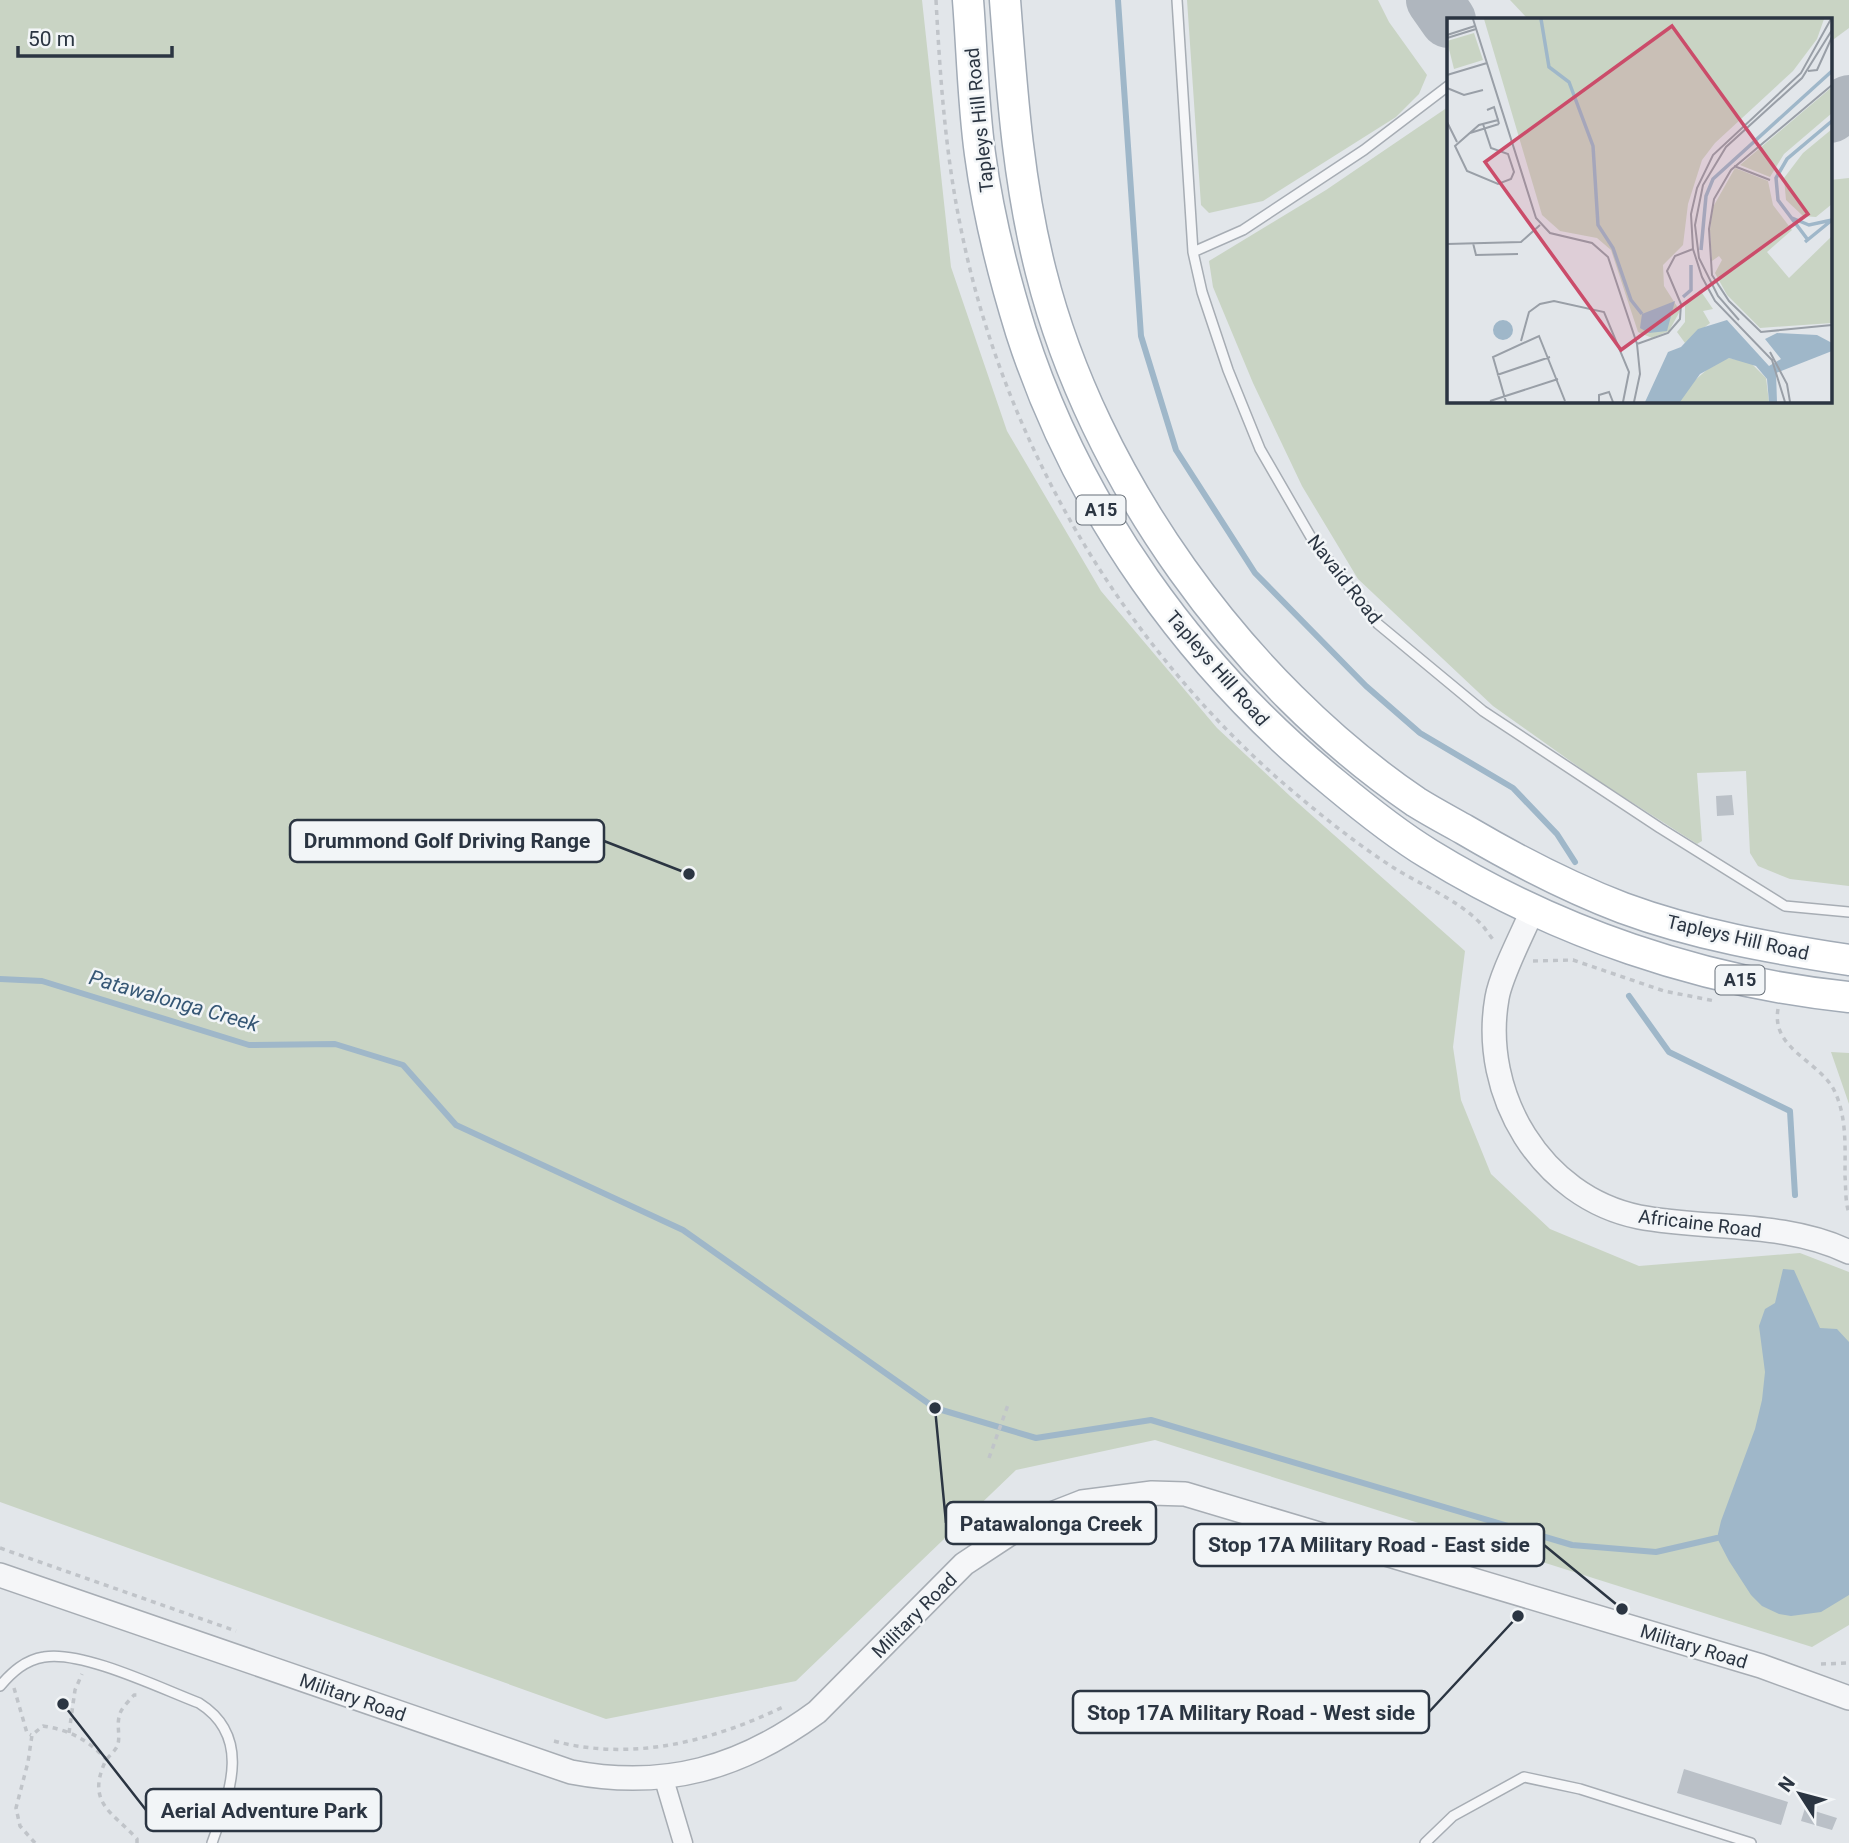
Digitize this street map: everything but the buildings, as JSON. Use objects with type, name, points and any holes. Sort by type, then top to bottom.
[{"type":"main road","name":"Tapleys Hill Road","points":[[968,0],[979,151],[1003,271],[1040,384],[1085,482],[1107,520],[1156,597],[1218,674],[1298,754],[1367,811],[1427,853],[1533,909],[1583,932],[1634,950],[1757,984],[1849,997]]},
{"type":"main road","name":"Tapleys Hill Road","points":[[1005,0],[1019,165],[1041,274],[1059,331],[1096,424],[1138,503],[1164,543],[1261,667],[1329,733],[1417,802],[1519,862],[1622,908],[1695,931],[1752,945],[1849,960]]},
{"type":"main road","points":[[1417,802],[1449,839],[1537,893],[1533,909]]},
{"type":"street","name":"Africaine Road","points":[[1533,909],[1497,996],[1494,1054],[1499,1080],[1512,1114],[1530,1147],[1558,1176],[1610,1208],[1643,1218],[1805,1236],[1849,1252]]},
{"type":"street","name":"Military Road","points":[[0,1575],[571,1772],[624,1779],[652,1779],[696,1772],[761,1749],[817,1712],[964,1564],[1023,1525],[1083,1503],[1152,1493],[1185,1494],[1761,1666],[1849,1698]]},
{"type":"street","points":[[663,1776],[683,1843]]},
{"type":"lane","name":"Navaid Road","points":[[1177,0],[1193,252],[1202,292],[1228,370],[1261,449],[1312,539],[1378,624],[1483,711],[1660,828],[1785,906],[1849,912]]},
{"type":"lane","points":[[1193,252],[1243,230],[1364,150],[1447,87]]},
{"type":"lane","points":[[3,1683],[19,1667],[41,1657],[64,1656],[88,1662],[199,1703],[217,1716],[227,1731],[232,1747],[233,1767],[212,1843]]},
{"type":"lane","points":[[1425,1843],[1453,1816],[1524,1777],[1580,1789],[1751,1843]]},
{"type":"path","points":[[1778,1009],[1777,1025],[1784,1041],[1832,1086],[1838,1100],[1843,1121],[1849,1213]]},
{"type":"path","points":[[989,1458],[1009,1402]]},
{"type":"path","points":[[68,1733],[75,1690],[88,1662]]},
{"type":"path","points":[[3,1683],[16,1690],[27,1733],[32,1735]]},
{"type":"path","points":[[137,1843],[137,1839],[110,1816],[101,1803],[100,1782],[107,1760],[118,1746],[119,1715],[134,1695],[146,1695]]},
{"type":"path","points":[[36,1843],[20,1826],[16,1808],[32,1735],[43,1727],[68,1733],[88,1742],[107,1760]]},
{"type":"green space","points":[[0,0],[922,0],[951,267],[1007,431],[1101,591],[1217,728],[1465,951],[1453,1047],[1461,1100],[1491,1174],[1550,1229],[1639,1266],[1800,1253],[1849,1272],[1849,1625],[1812,1647],[1155,1440],[1016,1470],[796,1681],[606,1719],[0,1502]]},
{"type":"green space","points":[[1187,0],[1378,0],[1389,22],[1427,75],[1419,94],[1396,117],[1263,201],[1209,213],[1201,205]]},
{"type":"green space","points":[[1510,0],[1849,0],[1849,28],[1832,41],[1832,18],[1527,18]]},
{"type":"green space","points":[[1447,108],[1447,402],[1832,402],[1832,180],[1849,178],[1849,886],[1790,879],[1758,866],[1750,853],[1746,771],[1697,773],[1702,841],[1697,844],[1597,780],[1493,706],[1358,579],[1302,486],[1253,383],[1213,287],[1209,261],[1326,190]]},
{"type":"green space","points":[[1831,1052],[1849,1053],[1849,1104]]},
{"type":"water","points":[[1783,1269],[1794,1270],[1820,1328],[1837,1329],[1849,1342],[1849,1595],[1821,1612],[1791,1616],[1762,1606],[1751,1595],[1717,1538],[1755,1429],[1765,1372],[1759,1326],[1765,1309],[1775,1303]]},
{"type":"waterway","points":[[1118,0],[1141,336],[1176,450],[1255,573],[1366,686],[1420,733],[1513,788],[1557,834],[1575,862]]},
{"type":"waterway","name":"Patawalonga Creek","points":[[0,979],[42,981],[249,1045],[335,1044],[403,1065],[456,1125],[683,1230],[935,1408],[1036,1438],[1151,1420],[1572,1545],[1656,1552],[1717,1538]]},
{"type":"waterway","points":[[1629,996],[1669,1052],[1790,1111],[1795,1195]]},
{"type":"taxiway","points":[[1434,0],[1447,19]]},
{"type":"taxiway","points":[[1832,114],[1849,103]]},
{"type":"place","name":"Drummond Golf Driving Range","points":[[689,874]]},
{"type":"place","name":"Patawalonga Creek","points":[[935,1408]]},
{"type":"place","name":"Stop 17A Military Road - East side","points":[[1622,1609]]},
{"type":"place","name":"Stop 17A Military Road - West side","points":[[1518,1616]]},
{"type":"place","name":"Aerial Adventure Park","points":[[63,1704]]}]
